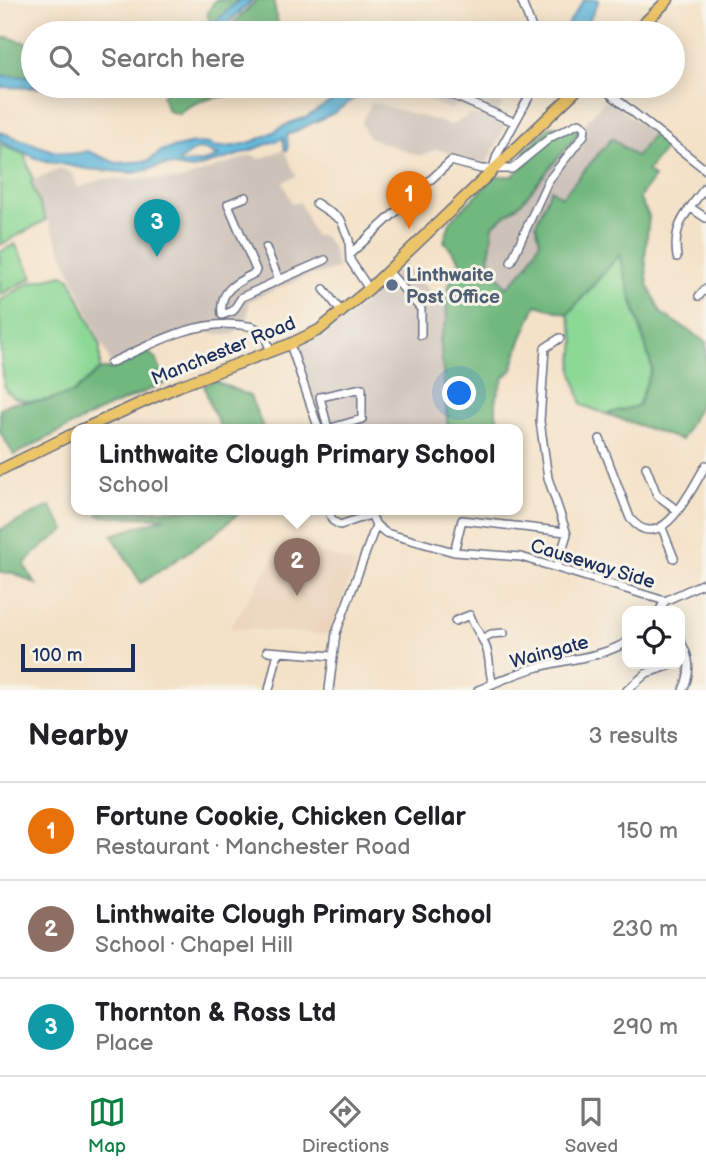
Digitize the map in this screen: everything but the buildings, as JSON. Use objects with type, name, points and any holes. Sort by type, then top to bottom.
[{"type":"main road","points":[[646,21],[668,0]]},
{"type":"main road","name":"Manchester Road","points":[[94,424],[178,386],[290,344],[319,330],[369,289],[568,98]]},
{"type":"main road","name":"Manchester Road","points":[[0,470],[71,435]]},
{"type":"street","points":[[521,0],[530,21]]},
{"type":"street","points":[[493,168],[497,155],[528,98]]},
{"type":"street","points":[[615,98],[706,170]]},
{"type":"street","points":[[463,99],[514,122]]},
{"type":"street","points":[[350,254],[451,161],[481,169],[512,169],[551,137],[579,123],[585,127],[584,135],[548,181],[511,262]]},
{"type":"street","points":[[677,257],[675,240],[679,224],[706,186]]},
{"type":"street","points":[[220,323],[222,298],[236,283],[256,270],[228,204],[246,197]]},
{"type":"street","points":[[316,203],[341,220],[349,240],[350,260],[369,289]]},
{"type":"street","points":[[691,208],[706,218]]},
{"type":"street","points":[[266,248],[279,280]]},
{"type":"street","points":[[222,313],[233,312],[242,298],[325,260]]},
{"type":"street","points":[[388,271],[421,309],[421,335]]},
{"type":"street","points":[[699,296],[706,288]]},
{"type":"street","points":[[324,289],[342,313]]},
{"type":"street","points":[[110,363],[182,331],[220,323],[254,327],[262,332],[271,351]]},
{"type":"street","points":[[557,568],[566,531],[548,478],[540,421],[545,348],[560,338]]},
{"type":"street","points":[[290,344],[322,424]]},
{"type":"street","points":[[323,424],[320,397],[361,388],[362,417],[357,424]]},
{"type":"street","points":[[600,439],[630,518],[637,527],[648,530],[662,528],[671,521],[706,465]]},
{"type":"street","points":[[646,467],[657,495],[677,510]]},
{"type":"street","points":[[697,479],[706,484]]},
{"type":"street","points":[[330,515],[333,521],[341,525],[365,515]]},
{"type":"street","points":[[330,690],[336,633],[376,525],[371,515]]},
{"type":"street","points":[[453,552],[462,520],[566,531]]},
{"type":"street","name":"Causeway Side","points":[[376,525],[386,533],[453,552],[521,556],[664,601],[706,582]]},
{"type":"street","points":[[662,528],[674,558]]},
{"type":"street","points":[[662,606],[664,601]]},
{"type":"street","points":[[455,621],[478,612]]},
{"type":"street","points":[[470,615],[477,634],[486,645],[489,674],[493,684]]},
{"type":"street","points":[[482,639],[491,634],[504,633]]},
{"type":"street","name":"Waingate","points":[[478,690],[538,667],[597,655],[622,645]]},
{"type":"street","points":[[267,651],[333,656]]},
{"type":"street","points":[[269,690],[278,652]]},
{"type":"street","points":[[683,690],[689,674],[689,660],[685,652]]},
{"type":"street","points":[[685,661],[689,660]]},
{"type":"street","points":[[628,690],[647,673],[659,669]]},
{"type":"shaded area","points":[[425,98],[506,98],[494,118],[507,122],[486,166],[437,149],[419,156],[368,137],[361,123],[372,102],[451,125],[470,115],[490,118],[459,105],[450,109]]},
{"type":"shaded area","points":[[606,98],[653,134],[637,157],[612,138],[562,197],[551,189],[536,224],[540,241],[528,265],[507,289],[489,261],[493,224],[521,203]]},
{"type":"shaded area","points":[[284,149],[296,176],[283,182],[292,204],[300,202],[314,235],[325,237],[332,247],[338,269],[307,276],[249,301],[248,318],[233,335],[192,334],[113,369],[31,181],[60,168],[72,173],[78,188],[104,179],[180,180],[252,155],[260,159]]},
{"type":"shaded area","points":[[404,265],[430,291],[446,293],[447,321],[440,339],[448,424],[325,424],[309,386],[300,348],[352,314]]},
{"type":"shaded area","points":[[284,542],[356,564],[330,635],[230,628]]},
{"type":"green space","points":[[215,0],[239,0],[217,21],[209,21],[207,14]]},
{"type":"green space","points":[[257,0],[273,0],[277,21],[235,21]]},
{"type":"green space","points":[[7,37],[21,41],[21,76],[0,76],[0,39]]},
{"type":"green space","points":[[163,98],[214,98],[195,103],[179,114],[168,111]]},
{"type":"green space","points":[[551,126],[581,130],[521,203],[493,225],[489,261],[507,288],[528,265],[540,241],[536,224],[551,189],[562,197],[612,138],[636,157],[653,134],[667,146],[647,171],[654,177],[639,198],[649,216],[645,257],[648,285],[661,313],[706,342],[706,393],[681,440],[606,414],[638,406],[652,368],[619,255],[568,314],[536,305],[512,370],[504,377],[496,397],[496,415],[501,424],[448,424],[440,339],[447,321],[446,293],[460,260],[444,241],[451,220],[496,176],[513,176],[530,159],[524,151]]},
{"type":"green space","points":[[0,145],[24,154],[33,180],[31,182],[46,220],[0,245]]},
{"type":"green space","points":[[15,244],[33,277],[0,295],[0,252]]},
{"type":"green space","points":[[619,255],[652,368],[638,406],[606,414],[582,405],[572,370],[575,341],[568,314]]},
{"type":"green space","points":[[62,275],[70,278],[100,344],[100,369],[68,395],[27,401],[10,394],[5,388],[0,301],[29,283]]},
{"type":"green space","points":[[148,353],[156,358],[165,383],[71,424],[14,455],[0,432],[0,409],[10,403],[43,401],[73,393],[100,369],[113,369]]},
{"type":"green space","points":[[215,381],[250,396],[262,424],[219,424],[204,385]]},
{"type":"green space","points":[[50,506],[65,530],[34,553],[24,565],[36,584],[14,573],[0,572],[0,530]]},
{"type":"green space","points":[[236,515],[215,534],[141,583],[112,535],[165,518],[99,516]]},
{"type":"water","points":[[239,0],[253,0],[230,21],[216,21]]},
{"type":"water","points":[[584,0],[599,0],[589,21],[570,21]]},
{"type":"water","points":[[0,76],[21,76],[21,87],[0,87]]},
{"type":"water","points":[[336,98],[355,98],[334,113],[287,135],[288,150],[285,150],[283,138],[193,169],[166,165],[134,173],[87,169],[41,160],[0,142],[0,132],[53,151],[74,154],[88,151],[116,163],[148,161],[163,150],[194,143],[218,147],[245,144],[305,118]],"holes":[[[197,149],[218,156],[203,162],[179,163]]]},
{"type":"place","name":"Fortune Cookie, Chicken Cellar","points":[[409,229]]},
{"type":"place","name":"Thornton & Ross Ltd","points":[[157,257]]},
{"type":"place","name":"Linthwaite Post Office","points":[[392,285]]},
{"type":"place","name":"Linthwaite Clough Primary School","points":[[297,596]]}]
